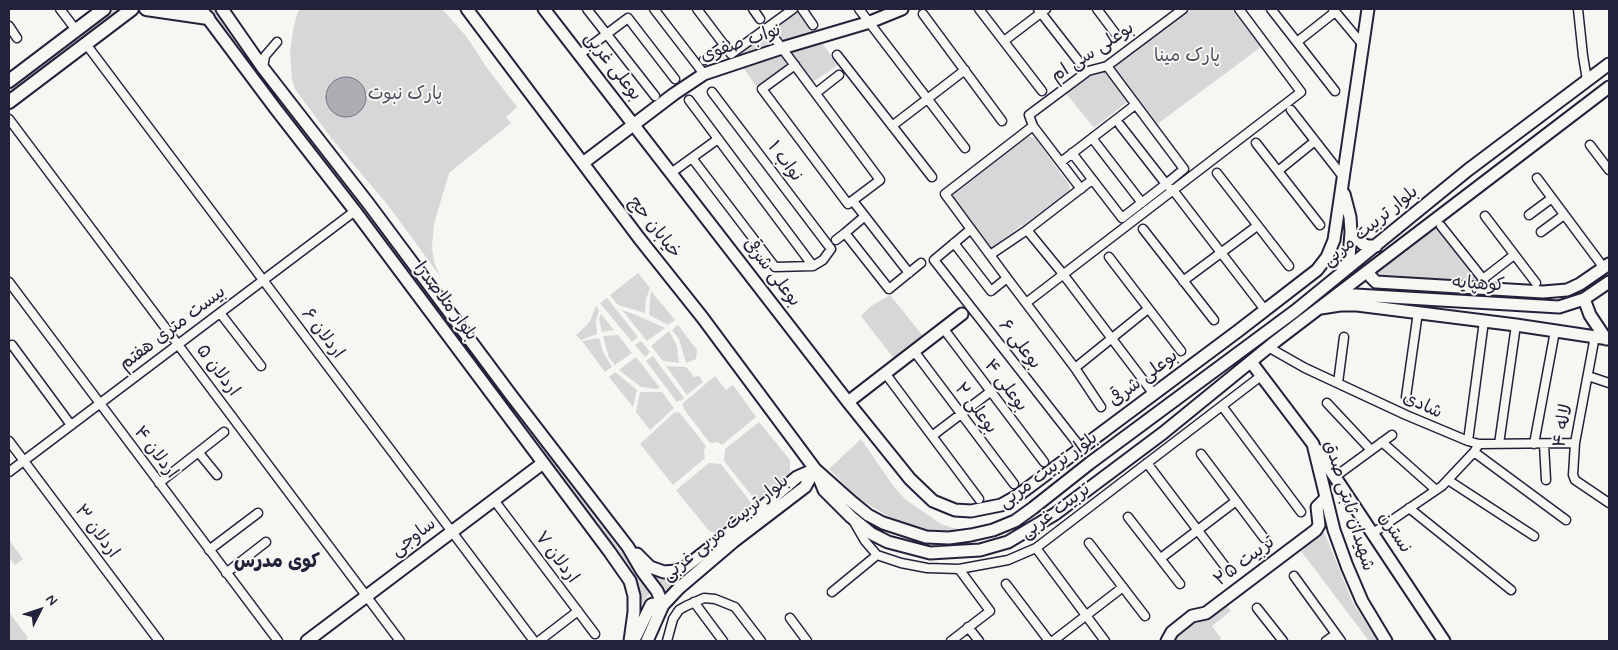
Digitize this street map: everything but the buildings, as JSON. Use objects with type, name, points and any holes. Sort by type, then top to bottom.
[{"type":"main road","points":[[9,81],[104,9]]},
{"type":"main road","points":[[9,102],[132,9]]},
{"type":"main road","points":[[146,9],[204,14]]},
{"type":"main road","name":"بلوار ملاصدرا","points":[[222,9],[263,68],[368,203],[511,395],[628,546],[642,571],[657,591],[660,610]]},
{"type":"main road","name":"خیابان حج","points":[[467,9],[702,317],[815,469]]},
{"type":"main road","name":"بوعلی غربی","points":[[544,9],[633,123]]},
{"type":"main road","name":"نواب صفوی","points":[[583,163],[633,123],[704,74],[870,22],[902,9]]},
{"type":"main road","name":"بوعلی شرقی","points":[[633,123],[848,402],[910,479],[933,501],[955,510],[971,511],[1001,506],[1317,270],[1327,257],[1334,240],[1368,9]]},
{"type":"main road","name":"بلوار ملاصدرا","points":[[204,14],[355,211],[630,581],[634,596],[633,627],[630,641]]},
{"type":"main road","name":"بلوار تربیت مربی","points":[[815,469],[868,515],[883,523],[926,537],[949,538],[971,535],[993,530],[1015,521],[1295,311],[1468,170],[1609,64]]},
{"type":"main road","name":"بلوار تربیت مربی","points":[[815,469],[824,490],[851,517],[872,534],[888,542],[919,552],[939,553],[980,550],[1008,542],[1039,524],[1163,433],[1268,347],[1609,87]]},
{"type":"main road","points":[[1468,170],[1475,170],[1481,173],[1482,185]]},
{"type":"main road","points":[[1341,275],[1349,258],[1351,232],[1350,217],[1342,190]]},
{"type":"main road","points":[[1351,232],[1363,244],[1376,246]]},
{"type":"main road","name":"کوهپایه","points":[[1376,282],[1468,288],[1484,284],[1555,292],[1567,290],[1580,284],[1606,266]]},
{"type":"main road","points":[[1368,271],[1370,277],[1376,282]]},
{"type":"main road","points":[[1362,295],[1356,286],[1359,282],[1368,279],[1376,282]]},
{"type":"main road","name":"کوهپایه","points":[[1338,294],[1559,307],[1584,299],[1609,282]]},
{"type":"main road","points":[[1461,301],[1468,288]]},
{"type":"main road","points":[[1468,288],[1474,302]]},
{"type":"main road","points":[[1584,299],[1590,315],[1603,338]]},
{"type":"main road","points":[[1320,309],[1340,305],[1357,305],[1555,330],[1603,338]]},
{"type":"main road","points":[[848,402],[962,314]]},
{"type":"main road","name":"شهیدان ثابتی صدق","points":[[1250,362],[1313,444],[1334,530],[1347,566],[1362,601],[1386,641]]},
{"type":"main road","points":[[499,403],[511,395]]},
{"type":"main road","points":[[1151,418],[1142,428],[1143,435],[1151,437],[1163,433]]},
{"type":"main road","name":"نسترن","points":[[1313,444],[1444,641]]},
{"type":"main road","name":"ساوجی","points":[[307,641],[543,463]]},
{"type":"main road","name":"بلوار تربیت مربی غربی","points":[[660,610],[698,571],[805,487],[815,469]]},
{"type":"main road","name":"بلوار تربیت مربی غربی","points":[[628,546],[650,567],[664,572],[676,571],[694,561],[797,477],[815,469]]},
{"type":"main road","points":[[805,487],[815,487],[824,490]]},
{"type":"main road","name":"تربیت ۲۵","points":[[1167,641],[1172,632],[1192,616],[1206,613],[1316,530],[1319,525],[1317,507],[1326,498]]},
{"type":"main road","points":[[634,641],[643,620],[653,604],[660,610],[647,641]]},
{"type":"street","points":[[60,9],[76,30]]},
{"type":"street","points":[[587,9],[655,96]]},
{"type":"street","points":[[654,9],[704,74]]},
{"type":"street","points":[[697,9],[731,54],[793,9]]},
{"type":"street","points":[[753,9],[760,19]]},
{"type":"street","points":[[802,9],[813,25]]},
{"type":"street","points":[[859,9],[965,148]]},
{"type":"street","points":[[979,9],[1042,91]]},
{"type":"street","points":[[1097,9],[1115,33]]},
{"type":"street","name":"بوعلی سی ام","points":[[1034,126],[1029,115],[1088,71],[1107,66],[1183,9]]},
{"type":"street","points":[[1026,303],[1301,92],[1239,9]]},
{"type":"street","points":[[1271,9],[1335,91]]},
{"type":"street","points":[[1578,9],[1587,80]]},
{"type":"street","points":[[1004,41],[1042,10],[1080,63]]},
{"type":"street","points":[[1297,42],[1334,10],[1363,45]]},
{"type":"street","points":[[923,14],[1002,121]]},
{"type":"street","points":[[580,54],[628,18],[675,79]]},
{"type":"street","points":[[9,26],[17,38]]},
{"type":"street","points":[[767,28],[880,180],[850,202]]},
{"type":"street","points":[[263,68],[265,56],[277,42]]},
{"type":"street","name":"اردلان ۶","points":[[86,44],[534,641]]},
{"type":"street","points":[[704,60],[724,45]]},
{"type":"street","points":[[837,55],[932,177]]},
{"type":"street","points":[[795,65],[762,89],[850,202],[865,216],[909,273]]},
{"type":"street","points":[[1072,153],[1122,218],[1184,169],[1107,66]]},
{"type":"street","points":[[892,126],[965,70]]},
{"type":"street","points":[[816,94],[839,75]]},
{"type":"street","name":"نواب ۱","points":[[712,92],[831,249],[824,260],[813,266]]},
{"type":"street","points":[[689,100],[813,266]]},
{"type":"street","points":[[1061,162],[1135,105]]},
{"type":"street","points":[[1291,110],[1344,178]]},
{"type":"street","name":"اردلان ۵","points":[[9,119],[400,641]]},
{"type":"street","points":[[1120,125],[1166,184],[1173,190],[1265,310]]},
{"type":"street","points":[[1081,189],[1034,126],[944,194],[1075,368],[1101,406]]},
{"type":"street","points":[[1092,138],[1142,203]]},
{"type":"street","points":[[671,172],[718,139]]},
{"type":"street","points":[[1278,171],[1315,141]]},
{"type":"street","points":[[1256,143],[1320,225]]},
{"type":"street","points":[[1590,145],[1609,170]]},
{"type":"street","points":[[692,158],[775,267],[813,266]]},
{"type":"street","points":[[1217,174],[1288,266]]},
{"type":"street","points":[[1537,178],[1564,215],[1606,266]]},
{"type":"street","points":[[990,255],[1027,230],[1092,180]]},
{"type":"street","points":[[1529,215],[1552,198]]},
{"type":"street","name":"بیست متری هفتم","points":[[9,472],[355,211]]},
{"type":"street","points":[[1541,232],[1564,215]]},
{"type":"street","points":[[836,240],[865,216]]},
{"type":"street","points":[[1485,216],[1536,283]]},
{"type":"street","points":[[1184,281],[1257,226]]},
{"type":"street","points":[[1441,226],[1484,284],[1514,255]]},
{"type":"street","points":[[971,229],[954,243],[991,291],[1007,278]]},
{"type":"street","points":[[1143,229],[1214,320]]},
{"type":"street","points":[[1027,230],[1063,274],[1153,393]]},
{"type":"street","points":[[845,233],[889,289],[921,264]]},
{"type":"street","name":"بوعلی ۶","points":[[954,243],[934,260],[1081,448]]},
{"type":"street","points":[[1109,257],[1181,351]]},
{"type":"street","name":"اردلان ۴","points":[[9,282],[278,641]]},
{"type":"street","points":[[1075,368],[1148,309]]},
{"type":"street","points":[[1406,397],[1418,312]]},
{"type":"street","points":[[220,313],[261,366]]},
{"type":"street","points":[[1468,441],[1484,321]]},
{"type":"street","points":[[1499,444],[1516,325]]},
{"type":"street","name":"بوعلی ۴","points":[[943,328],[1044,462]]},
{"type":"street","points":[[1534,444],[1555,330]]},
{"type":"street","points":[[1338,383],[1344,337]]},
{"type":"street","name":"لاله ۴","points":[[1603,338],[1588,376],[1572,469],[1575,480],[1608,503]]},
{"type":"street","points":[[12,345],[71,425]]},
{"type":"street","name":"شادی","points":[[1268,347],[1338,383],[1450,435],[1468,441],[1477,448],[1499,444],[1575,443]]},
{"type":"street","name":"بوعلی ۲","points":[[914,351],[1014,484]]},
{"type":"street","points":[[885,373],[979,499]]},
{"type":"street","name":"تربیت غربی","points":[[877,555],[901,563],[927,568],[959,569],[1002,562],[1036,548],[1261,376]]},
{"type":"street","points":[[1588,376],[1609,383]]},
{"type":"street","points":[[932,436],[990,392]]},
{"type":"street","points":[[1327,404],[1370,450]]},
{"type":"street","points":[[1222,406],[1301,512]]},
{"type":"street","points":[[160,483],[224,432]]},
{"type":"street","points":[[1336,476],[1392,435]]},
{"type":"street","name":"اردلان ۳","points":[[9,441],[159,641]]},
{"type":"street","points":[[1382,442],[1436,490]]},
{"type":"street","points":[[1544,444],[1546,480]]},
{"type":"street","points":[[1373,533],[1436,490],[1448,480],[1477,448],[1566,520]]},
{"type":"street","points":[[199,453],[217,475]]},
{"type":"street","points":[[1201,454],[1264,538]]},
{"type":"street","points":[[1146,463],[1227,569]]},
{"type":"street","points":[[1448,480],[1534,536]]},
{"type":"street","points":[[1608,503],[1609,492]]},
{"type":"street","name":"اردلان ۷","points":[[494,500],[595,634]]},
{"type":"street","points":[[1161,558],[1236,501]]},
{"type":"street","points":[[1409,508],[1512,590]]},
{"type":"street","points":[[209,550],[258,513]]},
{"type":"street","points":[[832,592],[877,555],[865,541],[851,517]]},
{"type":"street","points":[[1128,517],[1180,584]]},
{"type":"street","points":[[226,573],[266,542]]},
{"type":"street","points":[[1089,543],[1145,616]]},
{"type":"street","points":[[1036,548],[1105,641]]},
{"type":"street","points":[[951,641],[990,611],[959,569]]},
{"type":"street","points":[[1294,576],[1341,641]]},
{"type":"street","points":[[1006,584],[1051,641],[1123,587]]},
{"type":"street","points":[[667,641],[679,610],[704,598],[735,607],[762,641]]},
{"type":"street","points":[[694,602],[723,641]]},
{"type":"street","points":[[1257,608],[1283,641]]},
{"type":"street","points":[[539,641],[578,611]]},
{"type":"street","points":[[790,618],[807,641]]},
{"type":"street","points":[[968,628],[978,641]]},
{"type":"street","points":[[1326,641],[1336,634]]},
{"type":"green space","points":[[114,9],[120,9],[9,95],[9,90]]},
{"type":"green space","points":[[210,9],[215,9],[222,18],[290,114],[354,194],[419,283],[471,349],[498,387],[498,390],[495,390],[351,196],[287,116]]},
{"type":"green space","name":"پارک نبوت","points":[[300,9],[442,9],[466,36],[487,68],[517,107],[506,117],[511,123],[449,173],[434,224],[432,246],[434,262],[440,276],[387,204],[332,139],[295,89],[292,79],[290,53],[293,30]]},
{"type":"green space","points":[[798,9],[817,35],[784,44],[771,28]]},
{"type":"green space","name":"پارک مینا","points":[[1191,9],[1232,9],[1261,47],[1156,125],[1113,67]]},
{"type":"green space","points":[[767,31],[777,46],[731,58]]},
{"type":"green space","points":[[820,40],[838,65],[813,82],[787,50]]},
{"type":"green space","points":[[782,54],[787,65],[756,86],[743,67]]},
{"type":"green space","points":[[1104,71],[1127,102],[1094,128],[1065,92],[1091,73]]},
{"type":"green space","points":[[1028,136],[1035,138],[1070,186],[1069,194],[1032,224],[1022,225],[993,247],[988,247],[952,200],[952,193]]},
{"type":"green space","points":[[1434,225],[1480,283],[1374,274]]},
{"type":"green space","points":[[638,273],[650,288],[646,299],[645,313],[618,305],[610,295]]},
{"type":"green space","points":[[651,291],[675,320],[668,325],[649,315]]},
{"type":"green space","points":[[890,295],[923,336],[895,360],[861,316],[871,306]]},
{"type":"green space","points":[[607,298],[638,337],[632,342],[600,303]]},
{"type":"green space","points":[[596,306],[599,310],[596,321],[597,334],[581,340],[576,335],[590,321]]},
{"type":"green space","points":[[622,310],[636,315],[665,328],[647,341]]},
{"type":"green space","points":[[601,314],[614,330],[602,332],[599,319]]},
{"type":"green space","points":[[678,325],[697,350],[696,359],[686,363],[679,339],[672,330]]},
{"type":"green space","points":[[669,331],[677,346],[679,363],[663,361],[651,346]]},
{"type":"green space","points":[[618,335],[632,353],[615,365],[609,358],[603,336]]},
{"type":"green space","points":[[599,338],[603,352],[612,367],[605,372],[582,341]]},
{"type":"green space","points":[[641,341],[650,352],[645,357],[635,345]]},
{"type":"green space","points":[[653,356],[684,398],[681,401],[677,402],[646,361]]},
{"type":"green space","points":[[636,357],[660,388],[641,387],[619,370]]},
{"type":"green space","points":[[666,366],[686,367],[694,377],[699,376],[703,382],[687,395]]},
{"type":"green space","points":[[615,372],[637,390],[633,407],[609,377]]},
{"type":"green space","points":[[715,376],[726,390],[733,385],[756,417],[722,445],[717,442],[710,443],[683,408],[682,404]]},
{"type":"green space","points":[[640,392],[662,392],[674,408],[650,430],[636,412]]},
{"type":"green space","points":[[512,407],[651,591],[637,611],[640,592],[636,577],[509,409]]},
{"type":"green space","points":[[675,412],[679,412],[706,446],[704,450],[705,458],[673,485],[640,444]]},
{"type":"green space","points":[[759,422],[790,460],[790,471],[788,475],[756,501],[724,461],[725,449]]},
{"type":"green space","points":[[861,439],[894,487],[906,500],[941,524],[970,531],[926,531],[900,523],[859,499],[829,469]]},
{"type":"green space","points":[[709,463],[721,464],[752,504],[716,533],[709,531],[676,490]]},
{"type":"green space","points":[[1323,529],[1352,601],[1378,641],[1369,641],[1301,551]]},
{"type":"green space","points":[[9,540],[23,559],[15,565],[9,557]]},
{"type":"green space","points":[[708,556],[664,594],[646,570],[659,575]]},
{"type":"green space","points":[[1225,604],[1231,611],[1212,626],[1221,638],[1219,641],[1170,641],[1195,617]]},
{"type":"green space","points":[[9,612],[28,638],[25,641],[9,641]]},
{"type":"shaded area","points":[[350,77],[357,80],[363,86],[366,97],[365,105],[357,114],[350,117],[342,117],[335,114],[327,105],[326,93],[329,86],[338,78]]},
{"type":"district","name":"کوی مدرس","points":[[277,563]]}]
